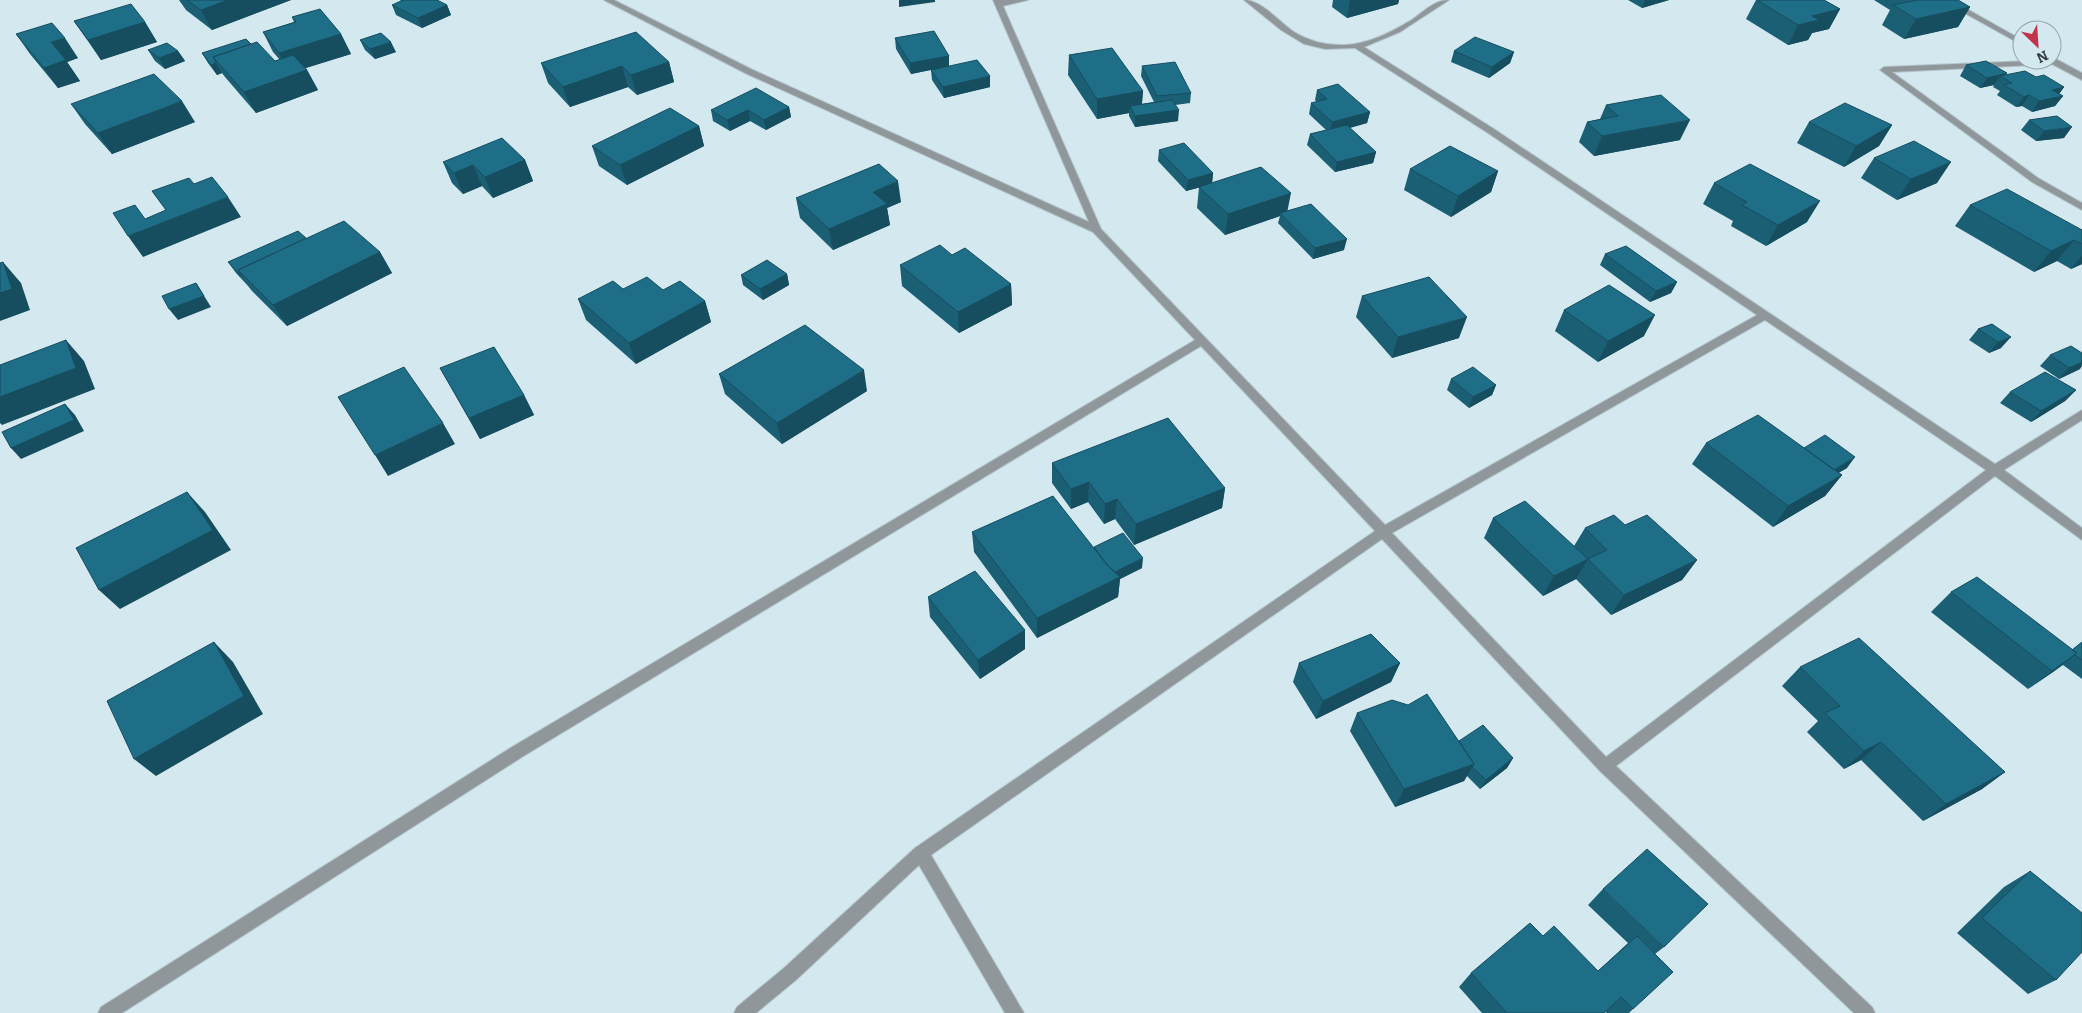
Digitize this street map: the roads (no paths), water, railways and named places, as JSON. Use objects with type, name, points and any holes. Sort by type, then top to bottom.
[{"type":"street","points":[[608,0],[748,71],[1097,230]]},
{"type":"street","points":[[1024,0],[998,2],[1097,230],[1605,766],[1866,1013]]},
{"type":"street","points":[[1248,0],[1293,34],[1308,42],[1334,47],[1357,46],[1397,31],[1445,0]]},
{"type":"street","points":[[1945,0],[2012,37]]},
{"type":"street","points":[[1357,46],[1491,131],[1996,470],[2082,535]]},
{"type":"street","points":[[2012,62],[1884,70],[2035,180],[2082,207]]},
{"type":"street","points":[[2062,65],[2082,76]]},
{"type":"street","points":[[743,1013],[790,974],[921,853],[1382,532],[1764,316]]},
{"type":"street","points":[[107,1013],[517,752],[1201,340]]},
{"type":"street","points":[[1605,766],[1996,470],[2082,414]]},
{"type":"street","points":[[921,853],[1015,1013]]}]
